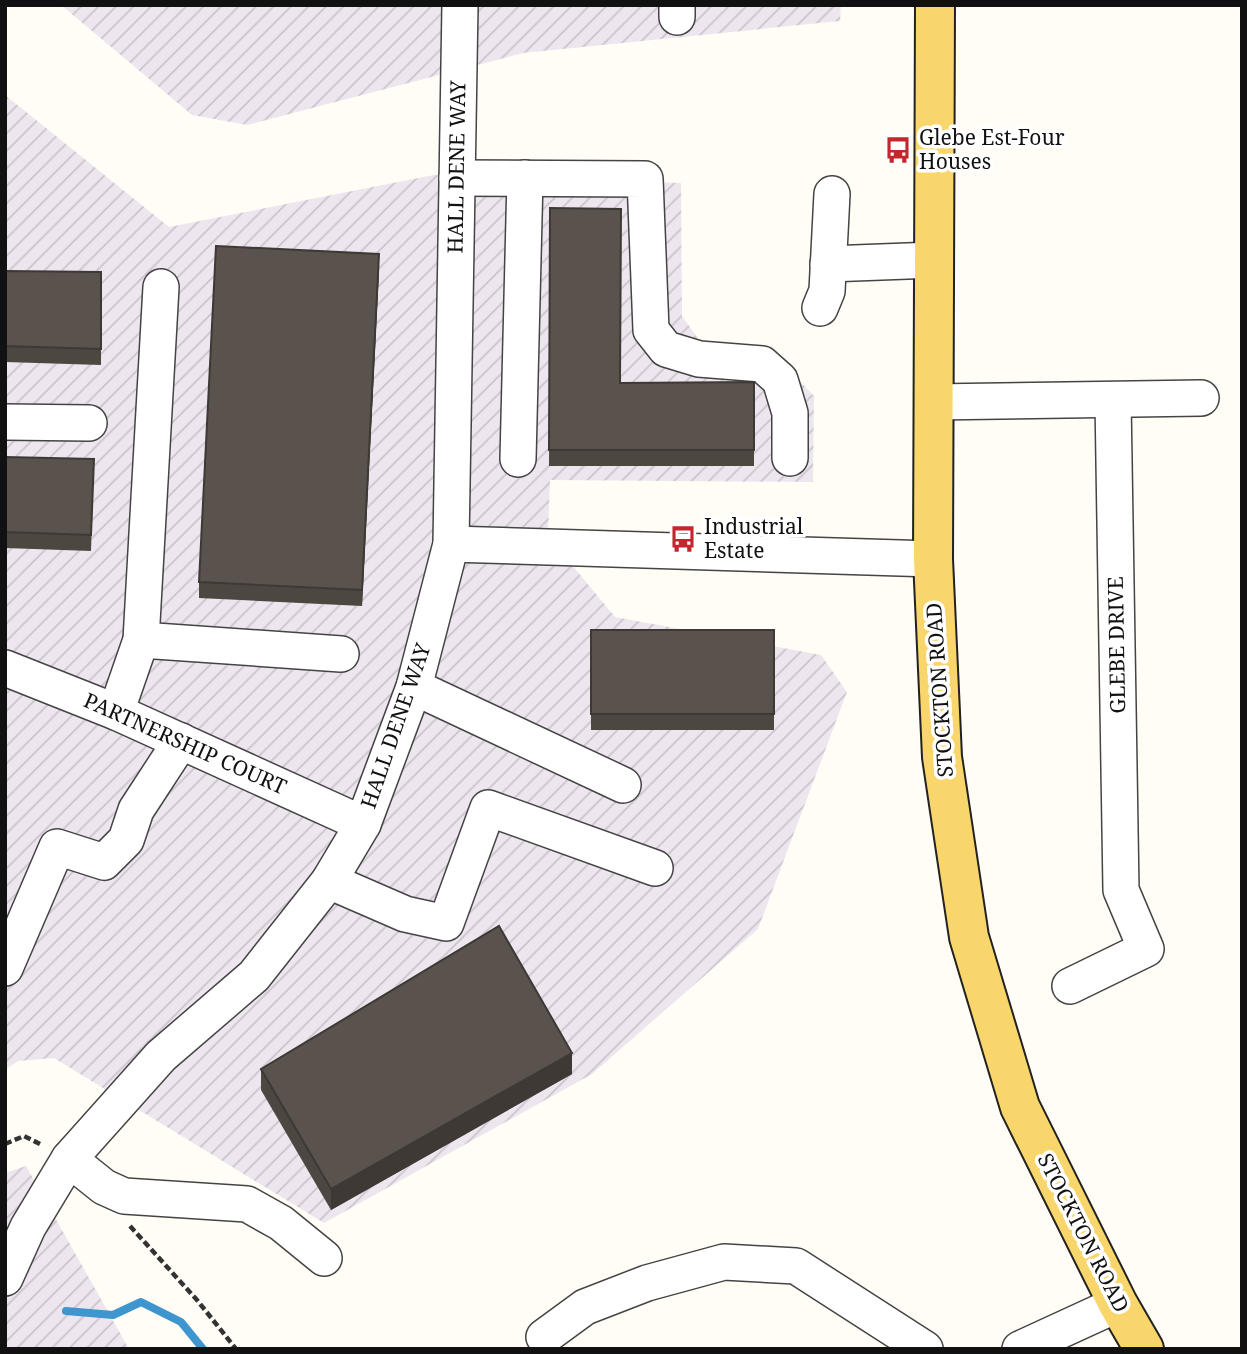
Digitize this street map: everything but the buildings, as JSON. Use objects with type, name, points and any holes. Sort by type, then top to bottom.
[{"type":"main road","name":"STOCKTON ROAD","points":[[935,5],[933,559],[942,757],[969,937],[1020,1107],[1140,1343]]},
{"type":"street","name":"HALL DENE WAY","points":[[5,1278],[28,1227],[69,1158],[161,1056],[254,976],[329,881],[363,824],[414,687],[451,544],[460,5]]},
{"type":"street","points":[[457,178],[645,179],[651,330],[666,349],[699,359],[762,365],[780,380],[790,413],[790,458]]},
{"type":"street","points":[[518,459],[525,178]]},
{"type":"street","points":[[820,308],[827,291],[832,194]]},
{"type":"street","points":[[828,264],[934,260]]},
{"type":"street","points":[[116,712],[141,640],[161,287]]},
{"type":"street","points":[[933,402],[1201,398]]},
{"type":"street","name":"GLEBE DRIVE","points":[[1070,986],[1146,949],[1121,890],[1113,400]]},
{"type":"street","points":[[5,422],[89,424]]},
{"type":"street","points":[[451,544],[933,559]]},
{"type":"street","points":[[141,640],[341,654]]},
{"type":"street","name":"PARTNERSHIP COURT","points":[[5,668],[116,712],[363,824]]},
{"type":"street","points":[[414,687],[623,785]]},
{"type":"street","points":[[5,968],[57,847],[104,862],[126,840],[136,810],[181,741]]},
{"type":"street","points":[[329,881],[405,914],[446,923],[488,808],[655,868]]},
{"type":"street","points":[[69,1158],[104,1187],[124,1196],[247,1204],[281,1223],[324,1258]]},
{"type":"street","points":[[544,1338],[585,1307],[647,1283],[724,1262],[796,1266],[925,1349]]},
{"type":"street","points":[[1020,1349],[1118,1304]]},
{"type":"path","points":[[5,1144],[24,1136],[69,1158]]},
{"type":"path","points":[[104,1187],[131,1228],[197,1300],[236,1349]]},
{"type":"shaded area","points":[[61,5],[841,5],[840,21],[523,53],[247,125],[192,115]]},
{"type":"shaded area","points":[[5,95],[169,227],[434,175],[681,183],[682,316],[702,344],[774,355],[814,396],[813,482],[550,480],[548,536],[615,617],[821,655],[847,692],[758,929],[592,1074],[324,1223],[54,1058],[18,1061],[5,1070]]},
{"type":"shaded area","points":[[26,1166],[129,1349],[5,1349],[5,1173]]},
{"type":"waterway","points":[[66,1311],[113,1315],[141,1302],[181,1322],[203,1349]]},
{"type":"place","name":"Glebe Est-Four Houses","points":[[898,150]]},
{"type":"place","name":"Industrial Estate","points":[[683,539]]}]
